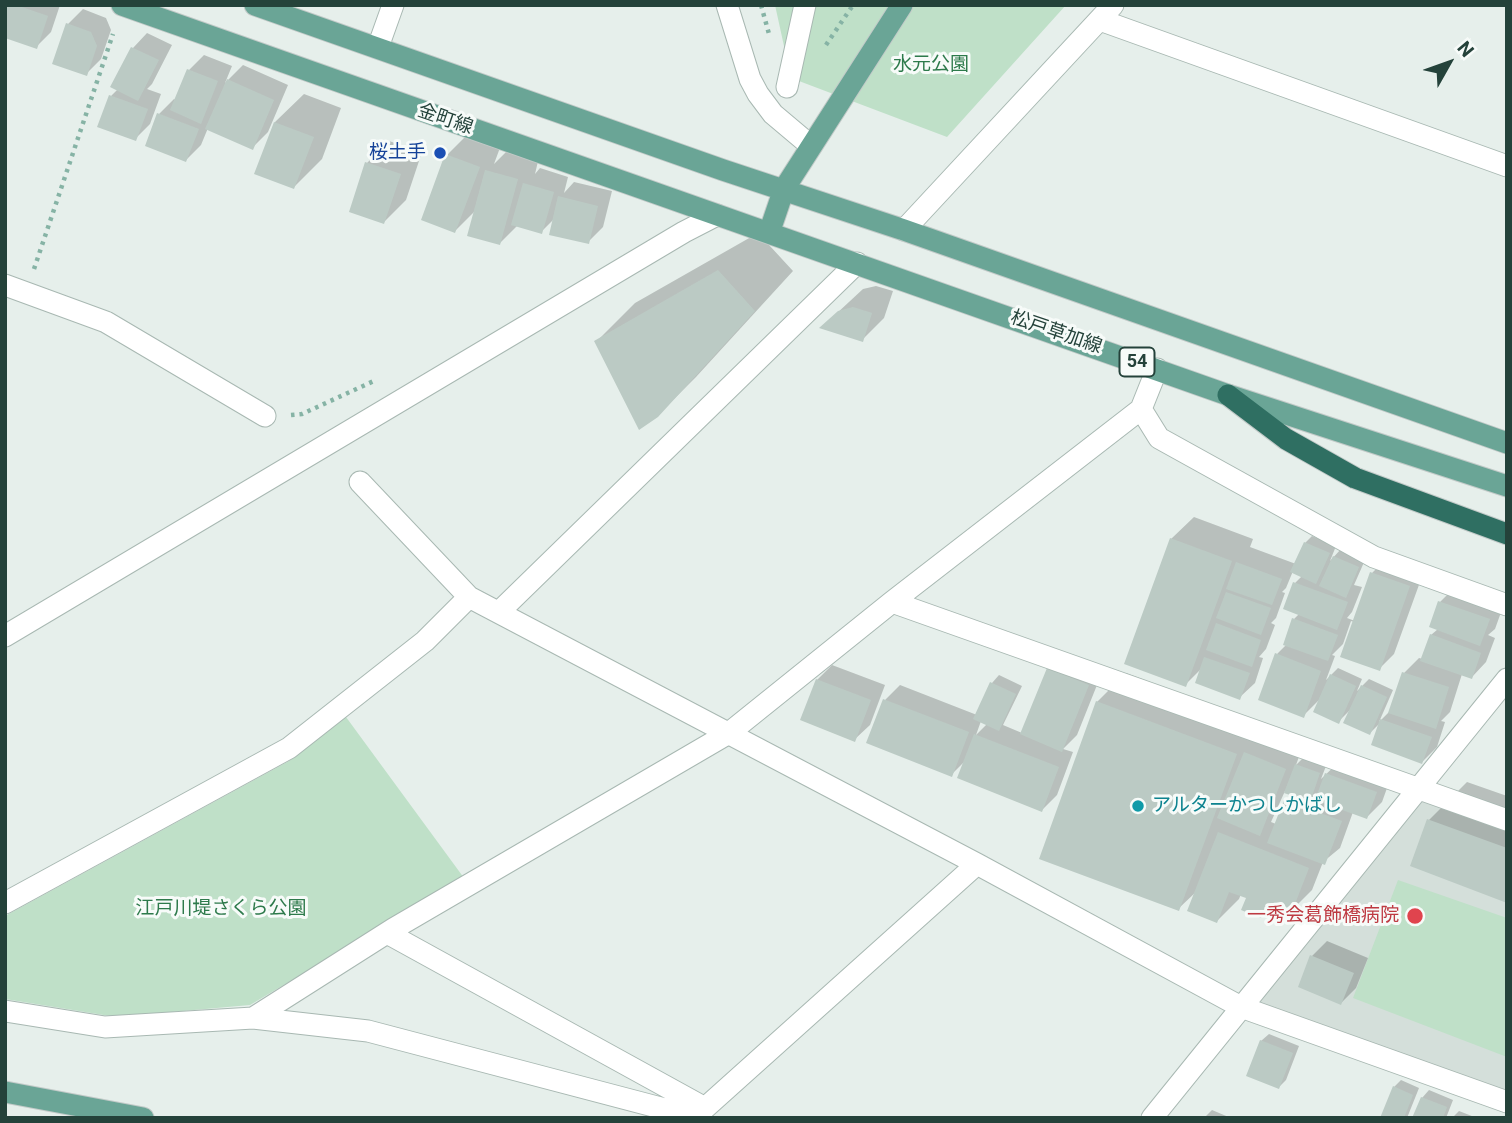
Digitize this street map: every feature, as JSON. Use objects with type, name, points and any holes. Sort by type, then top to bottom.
[{"type":"highway","points":[[1228,395],[1286,439],[1355,478],[1414,502],[1507,534]]},
{"type":"main road","name":"金町線","points":[[122,5],[769,233]]},
{"type":"main road","points":[[254,5],[784,189]]},
{"type":"main road","points":[[769,233],[784,189],[902,5]]},
{"type":"main road","name":"54","points":[[784,189],[1507,443]]},
{"type":"main road","name":"松戸草加線","points":[[769,233],[1228,395],[1507,486]]},
{"type":"main road","points":[[5,1092],[142,1118]]},
{"type":"street","points":[[378,47],[393,5]]},
{"type":"street","points":[[727,5],[750,79],[758,94],[773,114],[811,146]]},
{"type":"street","points":[[787,87],[805,5]]},
{"type":"street","points":[[904,230],[1106,13],[1507,166]]},
{"type":"street","points":[[5,636],[673,239],[718,215]]},
{"type":"street","points":[[499,612],[857,264]]},
{"type":"street","points":[[5,285],[106,322],[265,416]]},
{"type":"street","points":[[253,1018],[387,933],[729,733],[892,602],[1141,409],[1157,369]]},
{"type":"street","points":[[1141,409],[1158,438],[1362,551],[1507,605]]},
{"type":"street","points":[[360,482],[469,597],[977,863],[1241,1007],[1507,1102]]},
{"type":"street","points":[[5,903],[289,747],[425,641],[469,597]]},
{"type":"street","points":[[892,602],[1507,820]]},
{"type":"street","points":[[1152,1118],[1507,679]]},
{"type":"street","points":[[699,1114],[977,863]]},
{"type":"street","points":[[387,933],[699,1114]]},
{"type":"street","points":[[5,1011],[105,1027],[253,1018],[368,1031],[699,1114]]},
{"type":"path","points":[[26,293],[113,34]]},
{"type":"shaded area","name":"一秀会葛飾橋病院","points":[[1420,798],[1507,829],[1507,1093],[1253,1004]]},
{"type":"green space","name":"水元公園","points":[[775,5],[1066,5],[947,137],[791,78]]},
{"type":"green space","name":"江戸川堤さくら公園","points":[[346,717],[464,878],[250,1005],[116,1017],[5,999],[5,916],[289,761]]},
{"type":"green space","points":[[1398,880],[1507,918],[1507,1057],[1353,998]]},
{"type":"building","points":[[6,5],[16,5],[48,16],[37,49],[5,38]]},
{"type":"building","points":[[66,23],[91,32],[97,46],[87,76],[52,64]]},
{"type":"building","points":[[131,47],[159,60],[138,101],[110,87]]},
{"type":"building","points":[[187,69],[218,81],[201,124],[170,110]]},
{"type":"building","points":[[227,79],[274,100],[253,150],[205,129]]},
{"type":"building","points":[[109,95],[148,109],[136,141],[97,127]]},
{"type":"building","points":[[157,113],[199,129],[186,162],[145,146]]},
{"type":"building","points":[[274,122],[314,137],[294,189],[254,174]]},
{"type":"building","points":[[445,154],[480,167],[455,233],[421,220]]},
{"type":"building","points":[[365,162],[401,174],[384,224],[349,212]]},
{"type":"building","points":[[485,170],[518,179],[500,245],[467,236]]},
{"type":"building","points":[[523,183],[554,192],[542,234],[511,225]]},
{"type":"building","points":[[558,196],[598,206],[589,244],[549,235]]},
{"type":"building","points":[[718,270],[755,311],[658,417],[639,430],[594,341]]},
{"type":"building","points":[[853,307],[872,313],[863,342],[819,328],[838,311]]},
{"type":"building","points":[[1170,538],[1232,561],[1186,687],[1124,664]]},
{"type":"building","points":[[1304,542],[1330,553],[1316,584],[1290,572]]},
{"type":"building","points":[[1333,556],[1359,567],[1346,598],[1319,586]]},
{"type":"building","points":[[1236,562],[1282,579],[1272,605],[1226,589]]},
{"type":"building","points":[[1370,572],[1410,586],[1380,671],[1340,657]]},
{"type":"building","points":[[1293,582],[1348,602],[1337,630],[1283,609]]},
{"type":"building","points":[[1226,592],[1271,608],[1261,635],[1216,618]]},
{"type":"building","points":[[1438,601],[1490,619],[1480,646],[1429,627]]},
{"type":"building","points":[[1292,618],[1338,635],[1328,661],[1283,645]]},
{"type":"building","points":[[1216,623],[1261,640],[1252,667],[1206,650]]},
{"type":"building","points":[[1430,634],[1481,653],[1472,679],[1420,661]]},
{"type":"building","points":[[1275,653],[1321,671],[1304,718],[1258,700]]},
{"type":"building","points":[[1204,657],[1250,673],[1240,700],[1195,683]]},
{"type":"building","points":[[1047,668],[1089,685],[1062,752],[1020,734]]},
{"type":"building","points":[[1402,672],[1449,687],[1436,729],[1388,713]]},
{"type":"building","points":[[1330,674],[1356,686],[1339,724],[1313,712]]},
{"type":"building","points":[[816,679],[871,700],[855,742],[800,720]]},
{"type":"building","points":[[990,682],[1016,694],[999,731],[973,719]]},
{"type":"building","points":[[1361,685],[1387,697],[1370,735],[1343,723]]},
{"type":"building","points":[[883,699],[969,732],[952,777],[866,743]]},
{"type":"building","name":"アルターかつしかばし","points":[[1096,701],[1237,754],[1179,911],[1039,859]]},
{"type":"building","points":[[1380,719],[1432,737],[1422,764],[1371,745]]},
{"type":"building","points":[[974,734],[1059,767],[1042,812],[957,778]]},
{"type":"building","points":[[1244,752],[1286,769],[1260,836],[1217,818]]},
{"type":"building","points":[[1295,764],[1320,773],[1310,802],[1284,793]]},
{"type":"building","points":[[1325,773],[1377,792],[1367,819],[1315,800]]},
{"type":"building","points":[[1284,800],[1342,821],[1325,865],[1267,843]]},
{"type":"building","points":[[1427,819],[1507,848],[1507,903],[1410,866]]},
{"type":"building","points":[[1218,832],[1309,868],[1291,914],[1266,905],[1261,918],[1241,910],[1246,898],[1229,892],[1217,923],[1187,911]]},
{"type":"building","points":[[1310,955],[1354,973],[1341,1005],[1298,987]]},
{"type":"building","points":[[1260,1040],[1293,1053],[1279,1089],[1246,1076]]},
{"type":"building","points":[[1393,1086],[1413,1095],[1404,1118],[1380,1118]]},
{"type":"building","points":[[1421,1097],[1447,1107],[1443,1118],[1412,1118]]},
{"type":"place","name":"桜土手","points":[[440,153]]},
{"type":"place","name":"アルターかつしかばし","points":[[1138,806]]},
{"type":"place","name":"一秀会葛飾橋病院","points":[[1415,916]]}]
